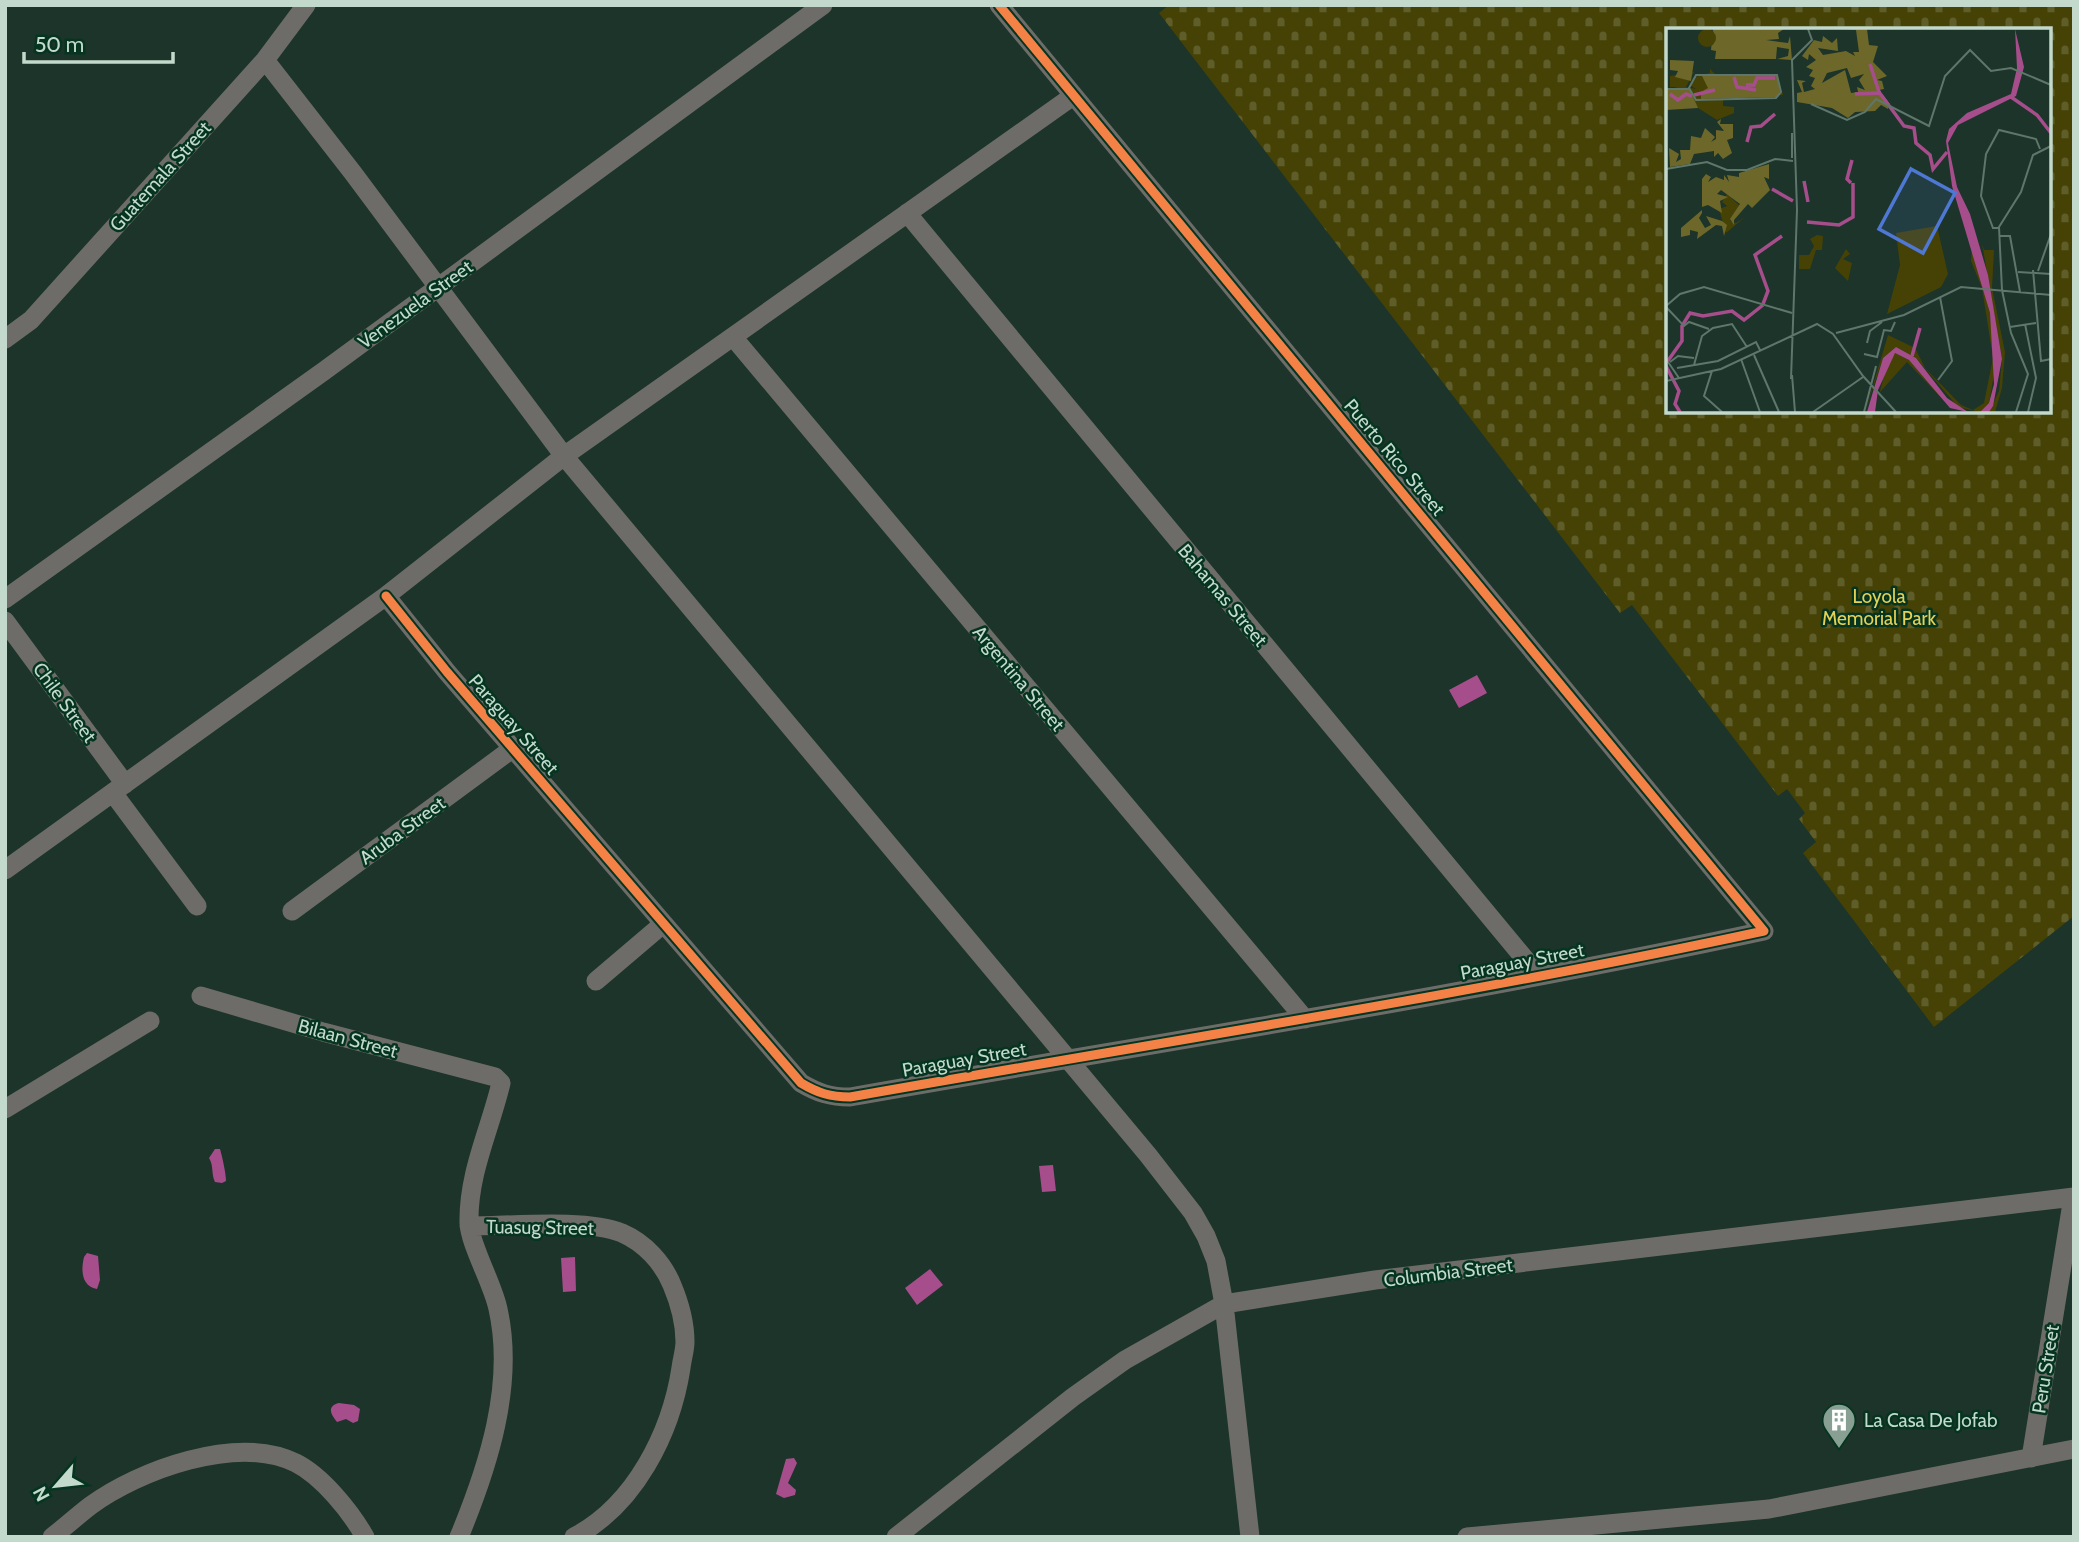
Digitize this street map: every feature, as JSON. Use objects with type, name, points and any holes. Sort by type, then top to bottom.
[{"type":"street","name":"Guatemala Street","points":[[5,339],[31,320],[265,60],[306,5]]},
{"type":"street","name":"Venezuela Street","points":[[5,599],[438,287],[822,5]]},
{"type":"street","name":"Puerto Rico Street","points":[[999,5],[1764,931]]},
{"type":"street","points":[[265,60],[564,456],[1148,1155],[1193,1213],[1216,1261],[1224,1304],[1250,1537]]},
{"type":"street","points":[[5,870],[386,596],[564,456],[1073,96]]},
{"type":"street","name":"Bahamas Street","points":[[907,213],[1539,976]]},
{"type":"street","name":"Argentina Street","points":[[733,337],[1305,1019]]},
{"type":"street","name":"Paraguay Street","points":[[386,596],[512,749],[801,1083],[818,1093],[834,1097],[850,1097],[1305,1019],[1764,931]]},
{"type":"street","name":"Chile Street","points":[[5,621],[197,906]]},
{"type":"street","name":"Aruba Street","points":[[292,911],[512,749]]},
{"type":"street","points":[[596,981],[663,924]]},
{"type":"street","name":"Bilaan Street","points":[[201,996],[323,1032],[495,1077],[501,1084],[475,1167],[469,1226]]},
{"type":"street","points":[[5,1109],[150,1021]]},
{"type":"street","name":"Columbia Street","points":[[896,1537],[1125,1360],[1224,1304],[1375,1280],[2073,1197]]},
{"type":"street","name":"Peru Street","points":[[2031,1458],[2073,1197]]},
{"type":"street","name":"Tuasug Street","points":[[469,1226],[596,1225],[624,1234],[646,1248],[666,1270],[681,1307],[685,1343],[677,1391],[664,1431],[639,1477],[609,1512],[574,1537]]},
{"type":"street","points":[[460,1537],[479,1489],[497,1420],[503,1332],[497,1303],[469,1226]]},
{"type":"street","points":[[1467,1537],[1769,1509],[2074,1449]]},
{"type":"street","points":[[52,1537],[91,1505],[142,1477],[199,1458],[230,1453],[267,1455],[297,1464],[333,1492],[365,1537]]},
{"type":"green space","name":"Loyola Memorial Park","points":[[1169,5],[2074,5],[2074,916],[1934,1027],[1803,853],[1816,842],[1799,819],[1805,813],[1787,789],[1778,796],[1632,605],[1620,613],[1159,13]]},
{"type":"shaded area","points":[[1477,675],[1487,693],[1459,708],[1449,690]]},
{"type":"shaded area","points":[[215,1149],[220,1149],[224,1165],[226,1181],[222,1183],[215,1182],[209,1158]]},
{"type":"shaded area","points":[[1053,1165],[1056,1191],[1042,1192],[1039,1166]]},
{"type":"shaded area","points":[[87,1253],[98,1256],[100,1280],[97,1289],[88,1285],[83,1277],[83,1262]]},
{"type":"shaded area","points":[[575,1257],[576,1291],[563,1292],[561,1258]]},
{"type":"shaded area","points":[[930,1269],[943,1285],[917,1305],[905,1288]]},
{"type":"shaded area","points":[[339,1403],[354,1405],[360,1409],[358,1421],[353,1423],[346,1419],[337,1422],[331,1408]]},
{"type":"shaded area","points":[[794,1458],[797,1463],[788,1483],[796,1490],[795,1495],[784,1498],[776,1494],[786,1459]]},
{"type":"cycle path","points":[[386,596],[447,672],[801,1083],[830,1095],[850,1097],[1308,1018],[1537,977],[1764,931],[999,5]]},
{"type":"place","name":"La Casa De Jofab","points":[[1839,1450]]}]
